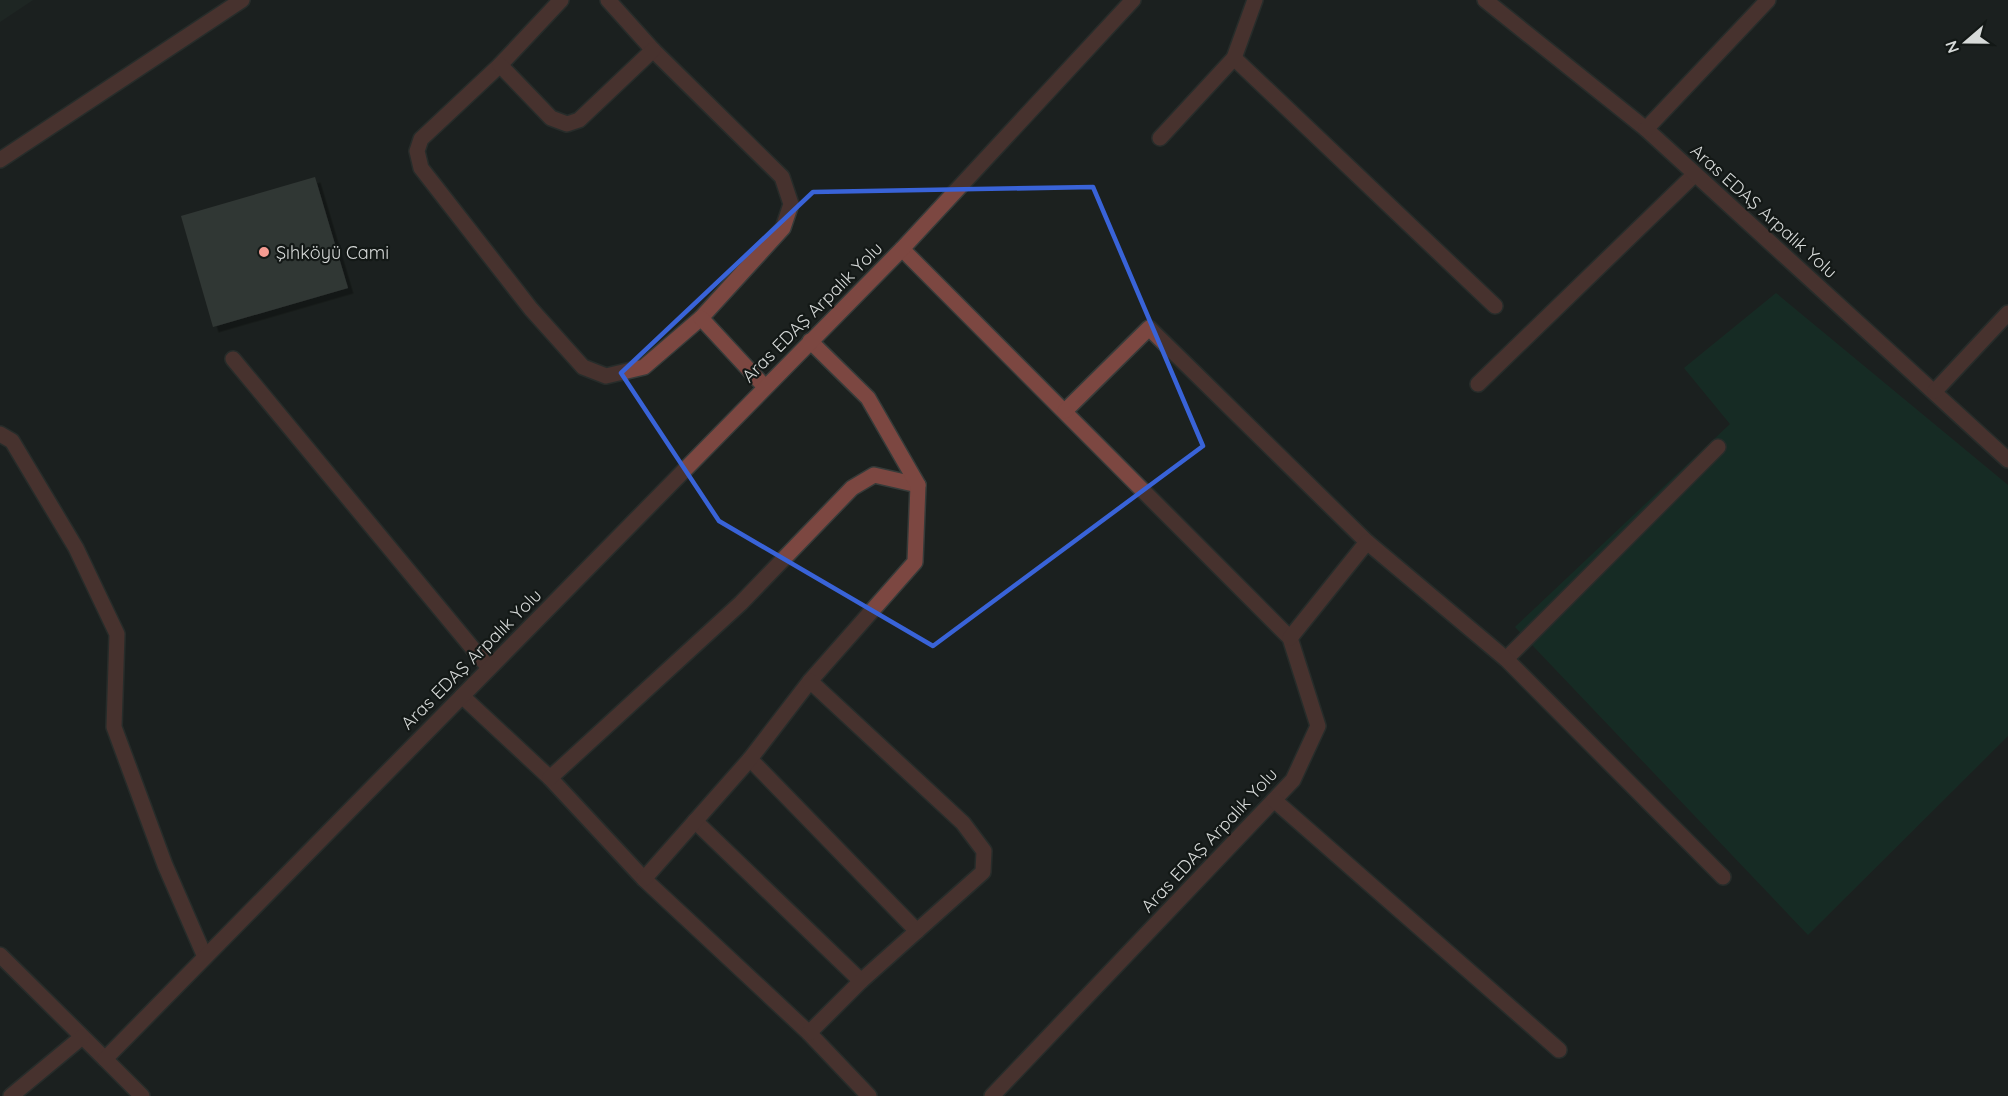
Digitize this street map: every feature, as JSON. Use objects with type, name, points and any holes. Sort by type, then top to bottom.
[{"type":"street","points":[[0,160],[242,0]]},
{"type":"street","points":[[561,0],[500,65],[421,139],[417,151],[421,168],[531,309],[583,367],[606,376],[644,367],[701,318],[783,228],[792,204],[782,177],[652,50],[608,0]]},
{"type":"street","name":"Aras EDAŞ Arpalık Yolu","points":[[105,1059],[902,249],[1133,0]]},
{"type":"street","points":[[1160,138],[1234,58],[1255,0]]},
{"type":"street","name":"Aras EDAŞ Arpalık Yolu","points":[[1485,0],[1646,129],[2008,459]]},
{"type":"street","points":[[1646,129],[1768,0]]},
{"type":"street","points":[[500,65],[550,118],[567,124],[579,120],[652,50]]},
{"type":"street","points":[[1234,58],[1495,306]]},
{"type":"street","points":[[1478,384],[1694,175]]},
{"type":"street","name":"Aras EDAŞ Arpalık Yolu","points":[[902,249],[1290,638],[1318,726],[1293,780],[992,1096]]},
{"type":"street","points":[[1935,391],[2008,313]]},
{"type":"street","points":[[701,318],[765,387]]},
{"type":"street","points":[[1065,411],[1149,328],[1367,542],[1506,659],[1723,877]]},
{"type":"street","points":[[644,879],[750,759],[810,681],[915,562],[918,485],[868,398],[810,341]]},
{"type":"street","points":[[233,359],[489,668]]},
{"type":"street","points":[[0,434],[12,441],[76,548],[117,634],[114,727],[165,865],[205,957]]},
{"type":"street","points":[[1506,659],[1718,447]]},
{"type":"street","points":[[550,778],[741,603],[852,488],[874,475],[918,485]]},
{"type":"street","points":[[1290,638],[1367,542]]},
{"type":"street","points":[[809,1033],[861,981],[983,872],[984,850],[963,823],[810,681]]},
{"type":"street","points":[[462,696],[550,778],[644,879],[809,1033],[869,1096]]},
{"type":"street","points":[[750,759],[917,931]]},
{"type":"street","points":[[1274,800],[1559,1050]]},
{"type":"street","points":[[695,821],[861,981]]},
{"type":"street","points":[[0,955],[142,1096]]},
{"type":"street","points":[[11,1096],[82,1037]]},
{"type":"highlighted area","points":[[1093,187],[1203,446],[933,646],[719,521],[621,373],[813,192]]},
{"type":"shaded area","points":[[0,0],[33,0],[0,22]]},
{"type":"green space","points":[[1776,293],[2008,485],[2008,736],[1808,935],[1515,627],[1730,424],[1684,368]]},
{"type":"building","name":"Şıhköyü Cami","points":[[315,177],[348,288],[213,327],[181,216]]},
{"type":"place","name":"Şıhköyü Cami","points":[[264,252]]}]
